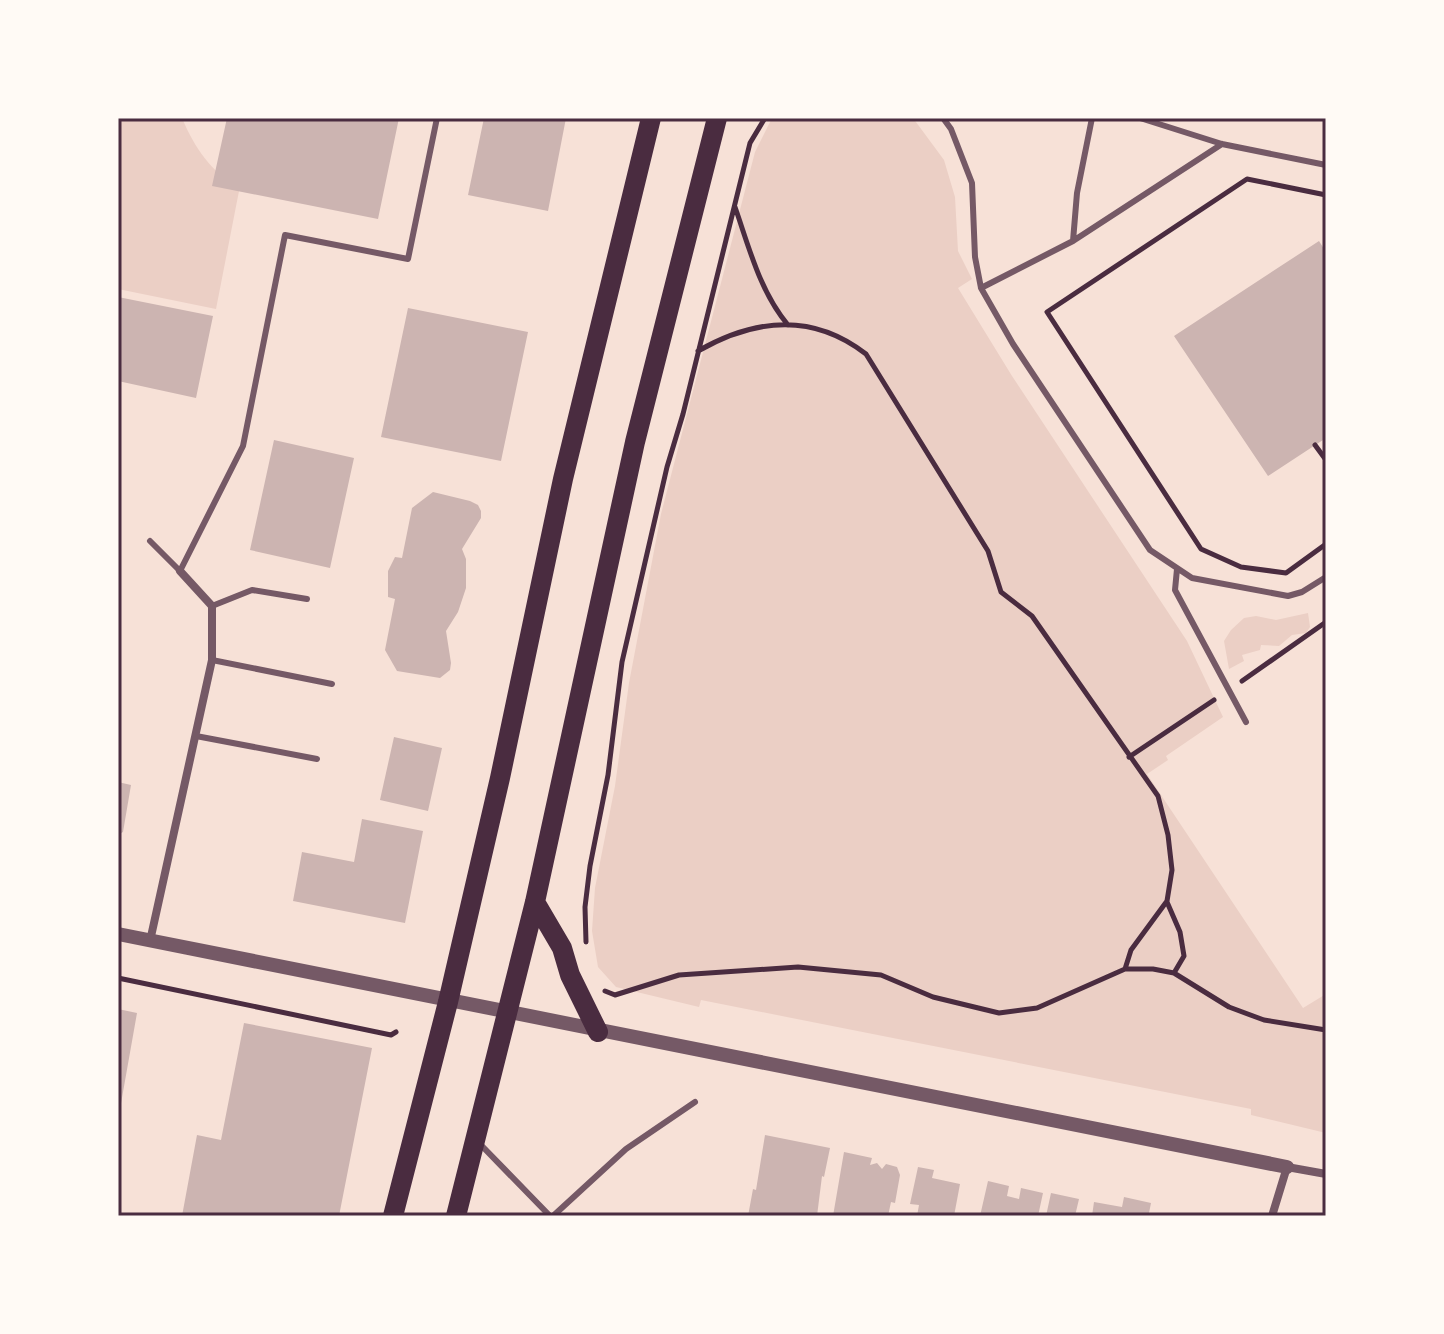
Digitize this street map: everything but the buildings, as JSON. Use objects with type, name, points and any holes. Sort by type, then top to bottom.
[{"type":"main road","points":[[393,1216],[448,1002],[500,778],[563,479],[651,118]]},
{"type":"main road","points":[[456,1216],[535,902],[631,457],[717,118]]},
{"type":"main road","points":[[535,902],[562,948],[570,975],[598,1032]]},
{"type":"street","points":[[150,941],[212,660],[212,606],[180,571]]},
{"type":"street","points":[[118,934],[507,1014],[1326,1174]]},
{"type":"street","points":[[1272,1216],[1287,1167]]},
{"type":"lane","points":[[150,541],[180,571],[243,446],[285,235],[408,259],[437,118]]},
{"type":"lane","points":[[943,118],[964,157],[972,183],[975,257],[981,288],[1013,344],[1150,550],[1192,578],[1288,596],[1302,592],[1326,577]]},
{"type":"lane","points":[[1073,241],[1077,193],[1092,118]]},
{"type":"lane","points":[[1140,118],[1222,144],[1326,165]]},
{"type":"lane","points":[[981,288],[1073,241],[1222,144]]},
{"type":"lane","points":[[1177,569],[1175,590],[1246,722]]},
{"type":"lane","points":[[212,606],[252,590],[307,599]]},
{"type":"lane","points":[[212,660],[332,684]]},
{"type":"lane","points":[[196,736],[317,759]]},
{"type":"lane","points":[[475,1138],[551,1216],[626,1149],[695,1102]]},
{"type":"path","points":[[587,950],[585,907],[608,775],[622,662],[750,143],[765,118]]},
{"type":"path","points":[[1326,195],[1247,179],[1047,312],[1201,549],[1241,567],[1286,573],[1326,544]]},
{"type":"path","points":[[734,206],[765,289],[775,310],[789,326]]},
{"type":"path","points":[[697,352],[726,335],[771,324],[809,328],[849,341],[866,354],[988,551],[1001,592],[1032,616],[1158,796],[1168,835],[1172,870],[1167,901],[1131,950],[1125,969]]},
{"type":"path","points":[[1315,445],[1326,460]]},
{"type":"path","points":[[1242,681],[1326,622]]},
{"type":"path","points":[[1129,757],[1214,700]]},
{"type":"path","points":[[1167,901],[1180,932],[1184,956],[1174,973]]},
{"type":"path","points":[[597,980],[603,990],[615,995],[679,975],[798,967],[881,975],[933,997],[999,1013],[1037,1008],[1125,969],[1153,969],[1174,973],[1229,1007],[1264,1020],[1326,1030]]},
{"type":"path","points":[[118,978],[391,1035],[396,1032]]},
{"type":"shaded area","points":[[118,118],[182,118],[205,158],[239,191],[216,309],[118,289]]},
{"type":"shaded area","points":[[772,118],[913,118],[944,160],[955,197],[958,251],[972,279],[958,288],[1012,376],[1187,641],[1223,717],[1166,756],[1168,760],[1147,774],[1303,1008],[1326,994],[1326,1133],[1251,1115],[1251,1109],[701,1000],[699,1007],[616,987],[598,967],[592,931],[595,888],[661,514],[755,152]]},
{"type":"shaded area","points":[[1308,613],[1310,627],[1306,633],[1292,635],[1279,646],[1261,645],[1260,650],[1242,655],[1244,661],[1229,669],[1224,641],[1244,618],[1256,616],[1276,620]]}]
